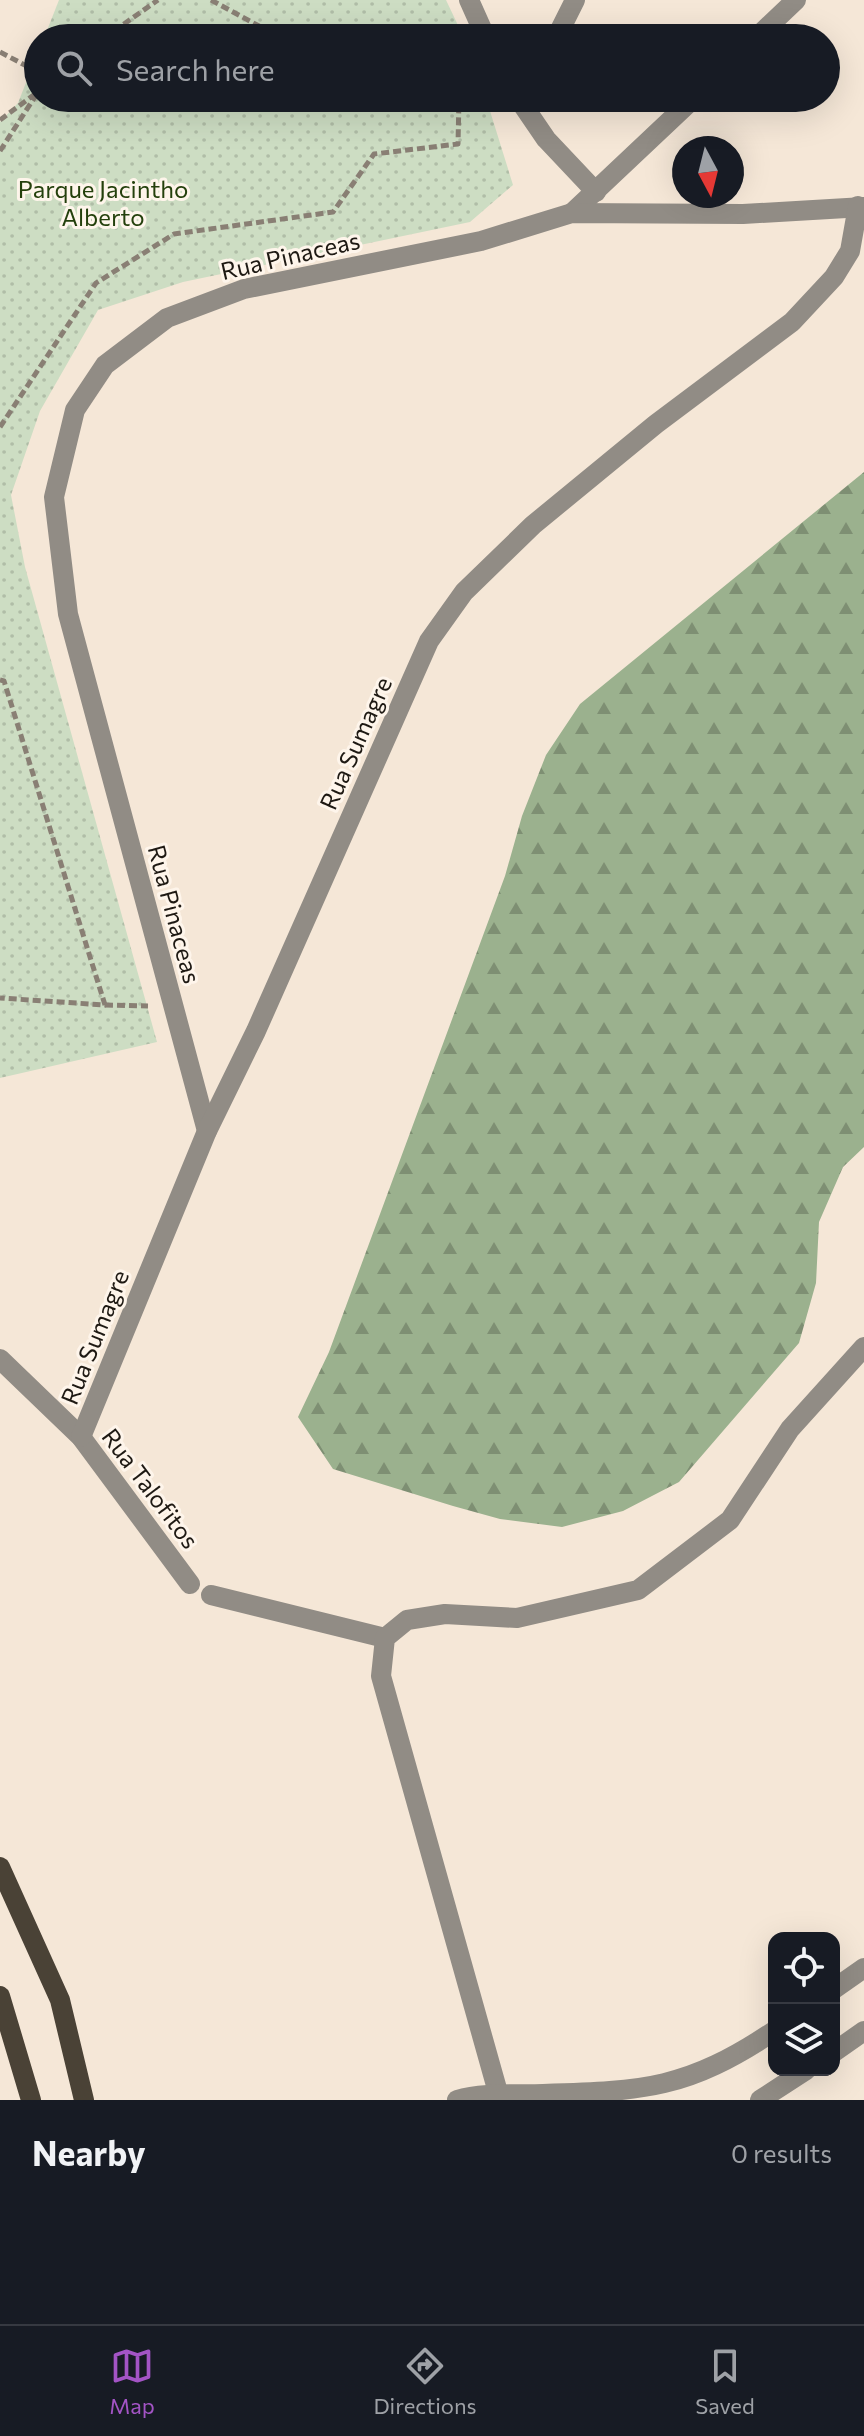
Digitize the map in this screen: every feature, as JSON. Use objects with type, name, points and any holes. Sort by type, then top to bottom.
[{"type":"main road","points":[[0,1867],[60,2000],[84,2100]]},
{"type":"main road","points":[[0,1996],[31,2100]]},
{"type":"street","points":[[469,0],[480,24]]},
{"type":"street","points":[[563,24],[575,0]]},
{"type":"street","points":[[771,24],[796,0]]},
{"type":"street","points":[[529,112],[546,139],[596,192]]},
{"type":"street","points":[[572,213],[679,112]]},
{"type":"street","name":"Rua Pinaceas","points":[[207,1131],[68,614],[54,497],[75,410],[105,365],[167,318],[244,289],[481,241],[572,213],[743,214],[861,206]]},
{"type":"street","name":"Rua Sumagre","points":[[81,1437],[207,1131],[256,1031],[429,641],[464,592],[533,525],[656,424],[792,322],[834,277],[850,251],[861,206]]},
{"type":"street","points":[[499,2096],[381,1676],[385,1638],[407,1620],[445,1614],[517,1618],[638,1590],[730,1520],[790,1429],[864,1347]]},
{"type":"street","name":"Rua Talofitos","points":[[0,1359],[81,1437],[190,1584]]},
{"type":"street","points":[[211,1595],[385,1638]]},
{"type":"street","points":[[840,1985],[864,1968]]},
{"type":"street","points":[[840,2048],[864,2031]]},
{"type":"street","points":[[457,2100],[591,2093],[676,2083],[734,2058],[768,2035]]},
{"type":"street","points":[[760,2100],[797,2076]]},
{"type":"path","points":[[124,24],[158,0]]},
{"type":"path","points":[[211,0],[255,24]]},
{"type":"path","points":[[0,52],[24,65]]},
{"type":"path","points":[[0,120],[24,102]]},
{"type":"path","points":[[0,151],[25,112]]},
{"type":"path","points":[[0,427],[96,283],[174,234],[333,212],[374,154],[458,144],[459,112]]},
{"type":"path","points":[[0,680],[4,681],[105,1005]]},
{"type":"path","points":[[0,998],[173,1007]]},
{"type":"green space","points":[[59,0],[446,0],[457,24],[50,24]]},
{"type":"green space","name":"Parque Jacintho Alberto","points":[[24,88],[24,112],[490,112],[513,185],[470,222],[183,282],[98,310],[40,411],[11,495],[25,567],[157,1042],[0,1078],[0,122],[18,103]]},
{"type":"green space","points":[[864,472],[864,1147],[843,1167],[819,1222],[816,1283],[799,1343],[679,1482],[623,1511],[562,1527],[500,1519],[333,1469],[298,1417],[329,1352],[505,876],[522,816],[546,755],[580,704]]}]
